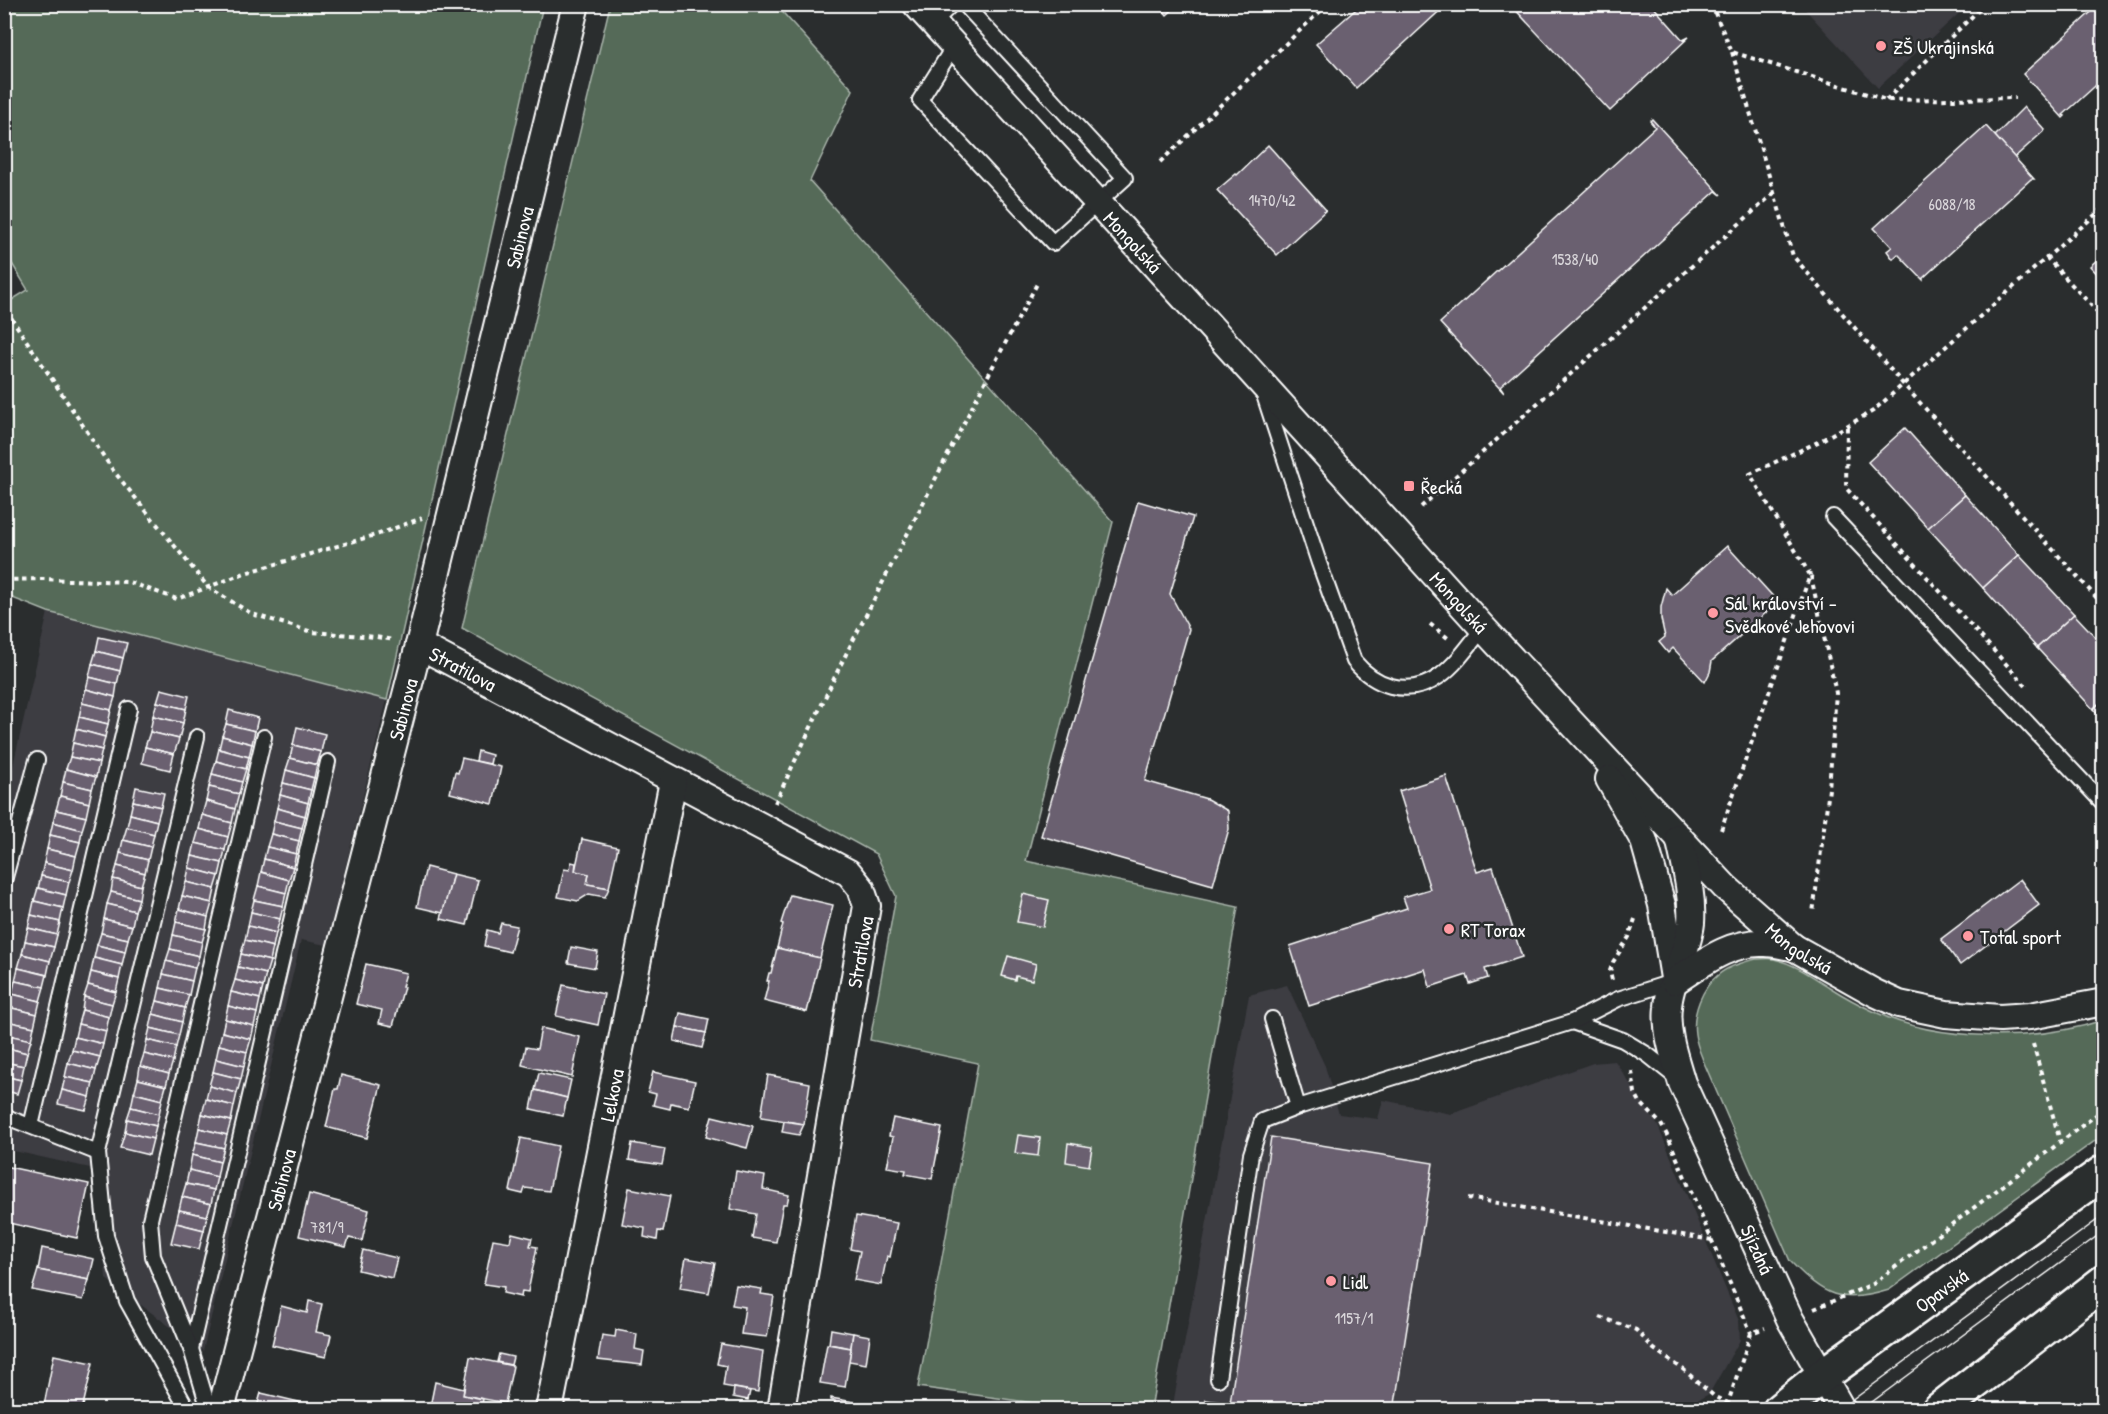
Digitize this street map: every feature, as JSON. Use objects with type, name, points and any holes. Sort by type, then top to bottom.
[{"type":"main road","name":"Opavská","points":[[1780,1410],[1822,1376],[2103,1172]]},
{"type":"main road","points":[[1939,1410],[2103,1282]]},
{"type":"main road","points":[[1961,1410],[1988,1370]]},
{"type":"street","name":"Sabinova","points":[[221,1410],[419,645],[576,4]]},
{"type":"street","name":"Mongolská","points":[[924,14],[1098,202],[1483,628],[1725,888],[1793,947],[1866,988],[1899,1004],[1920,1009],[1964,1016],[2000,1018],[2030,1016],[2103,1002]]},
{"type":"street","name":"Stratilova","points":[[419,645],[849,873],[861,888],[867,906],[781,1410]]},
{"type":"street","points":[[1583,735],[1629,811],[1644,841],[1662,905],[1675,981],[1723,950],[1743,944],[1764,943],[1793,947]]},
{"type":"street","name":"Lelkova","points":[[549,1410],[673,781]]},
{"type":"street","name":"Sjízdná","points":[[1678,837],[1690,901],[1691,923],[1687,946],[1668,1006],[1669,1033],[1682,1083],[1790,1319],[1842,1410]]},
{"type":"lane","points":[[924,14],[952,4]]},
{"type":"lane","points":[[954,45],[920,100],[1053,243],[1125,178],[964,4]]},
{"type":"lane","points":[[1261,385],[1319,563],[1354,661],[1362,671],[1383,684],[1408,689],[1421,686],[1436,680],[1449,670],[1483,628]]},
{"type":"lane","points":[[1833,517],[2103,804]]},
{"type":"lane","points":[[31,1126],[129,709]]},
{"type":"lane","points":[[191,1410],[185,1406],[127,1301],[106,1236],[98,1153],[196,737]]},
{"type":"lane","points":[[209,1410],[191,1349],[153,1256],[150,1220],[264,737]]},
{"type":"lane","points":[[4,881],[37,760]]},
{"type":"lane","points":[[191,1349],[328,762]]},
{"type":"lane","points":[[1218,1379],[1251,1154],[1262,1122],[1298,1107],[1572,1022],[1618,999],[1675,981]]},
{"type":"lane","points":[[1272,1019],[1298,1107]]},
{"type":"lane","points":[[1572,1022],[1623,1040],[1682,1083]]},
{"type":"lane","points":[[4,1116],[98,1153]]},
{"type":"path","points":[[1160,162],[1328,4]]},
{"type":"path","points":[[1710,4],[1732,52],[1793,256],[1903,384],[2103,606]]},
{"type":"path","points":[[1887,99],[1985,4]]},
{"type":"path","points":[[1732,52],[1887,99],[2016,98]]},
{"type":"path","points":[[1421,507],[1773,193]]},
{"type":"path","points":[[1813,914],[1829,789],[1836,693],[1810,575],[1750,474],[1820,441],[1873,411],[2103,207]]},
{"type":"path","points":[[2046,257],[2103,319]]},
{"type":"path","points":[[764,827],[840,666],[1038,282]]},
{"type":"path","points":[[4,313],[10,316],[112,469],[208,587],[252,614],[312,632],[376,637],[419,645]]},
{"type":"path","points":[[1847,426],[1846,488],[2031,692]]},
{"type":"path","points":[[4,580],[129,582],[177,599],[245,573],[379,534],[453,506]]},
{"type":"path","points":[[1721,830],[1810,575]]},
{"type":"path","points":[[1430,624],[1465,651]]},
{"type":"path","points":[[1618,999],[1610,971],[1635,923],[1636,912]]},
{"type":"path","points":[[2030,1016],[2033,1043],[2060,1140]]},
{"type":"path","points":[[1623,1040],[1623,1058],[1629,1061],[1635,1093],[1640,1102],[1661,1124],[1713,1240],[1751,1333],[1728,1403],[1719,1410]]},
{"type":"path","points":[[1751,1333],[1874,1284],[2103,1109]]},
{"type":"path","points":[[1468,1198],[1713,1240]]},
{"type":"path","points":[[1600,1317],[1636,1330],[1654,1349],[1684,1370],[1715,1397],[1728,1403],[1732,1410]]},
{"type":"shaded area","name":"ZŠ Ukrajinská","points":[[1801,5],[1968,5],[1878,88]]},
{"type":"shaded area","points":[[48,612],[387,700],[326,945],[301,940],[203,1351],[106,1279],[99,1170],[5,1149],[5,801]]},
{"type":"shaded area","points":[[1287,985],[1325,1066],[1339,1114],[1378,1119],[1383,1100],[1451,1114],[1593,1063],[1615,1061],[1658,1126],[1739,1321],[1740,1340],[1709,1394],[1681,1409],[1462,1410],[1428,1405],[1426,1410],[1172,1410],[1249,995]]},
{"type":"green space","points":[[5,4],[543,5],[387,700],[48,612],[5,595],[5,304],[28,290],[5,252]]},
{"type":"green space","points":[[610,5],[776,5],[853,90],[810,181],[1113,522],[1026,861],[1238,907],[1151,1409],[1077,1409],[918,1387],[978,1063],[870,1040],[896,896],[876,854],[462,628]]},
{"type":"green space","points":[[1756,959],[1774,959],[1789,964],[1875,1012],[1900,1022],[1928,1029],[1988,1036],[2019,1035],[2077,1027],[2103,1020],[2103,1135],[1889,1290],[1858,1297],[1846,1297],[1824,1290],[1790,1261],[1705,1065],[1696,1038],[1694,1026],[1699,1002],[1712,980],[1726,969]]},
{"type":"building","points":[[1158,4],[1179,4],[1167,15]]},
{"type":"building","points":[[1362,4],[1447,4],[1356,88],[1316,44]]},
{"type":"building","points":[[1510,4],[1651,4],[1683,40],[1689,37],[1610,111]]},
{"type":"building","points":[[2100,4],[2104,4],[2104,78],[2063,115],[2065,116],[2063,118],[2023,74]]},
{"type":"building","points":[[2024,107],[2045,130],[2014,158],[1995,136]]},
{"type":"building","points":[[1652,119],[1721,195],[1716,191],[1500,387],[1504,393],[1440,323],[1655,127],[1650,121]]},
{"type":"building","points":[[1986,126],[2034,179],[2031,179],[1923,280],[1898,254],[1893,259],[1887,251],[1892,247],[1874,228]]},
{"type":"building","points":[[1268,145],[1326,210],[1277,255],[1217,190],[1237,175]]},
{"type":"building","points":[[2104,254],[2104,281],[2090,266]]},
{"type":"building","points":[[1905,428],[1965,495],[1928,528],[1868,462]]},
{"type":"building","points":[[1965,495],[2019,555],[1983,588],[1928,528]]},
{"type":"building","points":[[1138,501],[1193,517],[1170,594],[1189,629],[1145,781],[1207,799],[1228,811],[1229,829],[1213,885],[1041,836]]},
{"type":"building","name":"Sál království - Svědkové Jehovovi","points":[[1727,546],[1778,602],[1712,661],[1705,682],[1673,648],[1668,653],[1659,642],[1665,637],[1661,607],[1666,588],[1672,595]]},
{"type":"building","points":[[2019,555],[2074,614],[2037,648],[1983,588]]},
{"type":"building","points":[[2074,614],[2104,646],[2104,699],[2093,709],[2037,648]]},
{"type":"building","points":[[99,637],[127,643],[123,658],[96,651]]},
{"type":"building","points":[[96,651],[123,658],[120,671],[92,664]]},
{"type":"building","points":[[92,664],[120,671],[117,684],[89,677]]},
{"type":"building","points":[[89,677],[117,684],[115,697],[86,689]]},
{"type":"building","points":[[86,689],[115,697],[111,710],[82,703]]},
{"type":"building","points":[[161,689],[189,696],[186,709],[157,702]]},
{"type":"building","points":[[2104,699],[2104,721],[2093,709]]},
{"type":"building","points":[[157,702],[186,709],[183,723],[153,716]]},
{"type":"building","points":[[82,703],[111,710],[108,724],[79,717]]},
{"type":"building","points":[[229,710],[258,718],[255,731],[226,724]]},
{"type":"building","points":[[153,716],[183,723],[179,739],[150,732]]},
{"type":"building","points":[[79,717],[108,724],[105,737],[76,729]]},
{"type":"building","points":[[226,724],[255,731],[252,744],[222,736]]},
{"type":"building","points":[[297,727],[325,734],[321,752],[293,745]]},
{"type":"building","points":[[76,729],[105,737],[102,750],[73,743]]},
{"type":"building","points":[[150,732],[179,739],[174,754],[145,747]]},
{"type":"building","points":[[222,736],[252,744],[249,757],[219,749]]},
{"type":"building","points":[[73,743],[102,750],[99,763],[70,757]]},
{"type":"building","points":[[293,745],[321,752],[317,765],[290,758]]},
{"type":"building","points":[[145,747],[174,754],[170,770],[142,763]]},
{"type":"building","points":[[219,749],[249,757],[246,769],[216,761]]},
{"type":"building","points":[[478,751],[492,755],[490,764],[476,761]]},
{"type":"building","points":[[70,757],[99,763],[96,777],[66,769]]},
{"type":"building","points":[[290,758],[317,765],[314,778],[286,770]]},
{"type":"building","points":[[462,758],[501,767],[493,804],[450,793],[455,772],[458,773]]},
{"type":"building","points":[[216,761],[246,769],[242,782],[212,774]]},
{"type":"building","points":[[66,769],[96,777],[92,789],[63,782]]},
{"type":"building","points":[[286,770],[314,778],[311,790],[283,783]]},
{"type":"building","points":[[212,774],[242,782],[239,794],[209,787]]},
{"type":"building","points":[[1446,776],[1477,872],[1493,867],[1522,957],[1485,969],[1488,978],[1470,984],[1467,975],[1430,987],[1425,969],[1309,1006],[1290,946],[1407,908],[1403,897],[1430,889],[1399,791]]},
{"type":"building","points":[[63,782],[92,789],[89,803],[60,796]]},
{"type":"building","points":[[283,783],[311,790],[308,803],[280,795]]},
{"type":"building","points":[[136,787],[164,793],[161,807],[133,801]]},
{"type":"building","points":[[209,787],[239,794],[235,809],[206,801]]},
{"type":"building","points":[[280,795],[308,803],[305,816],[277,808]]},
{"type":"building","points":[[60,796],[89,803],[86,817],[56,810]]},
{"type":"building","points":[[133,801],[161,807],[157,821],[130,814]]},
{"type":"building","points":[[206,801],[235,809],[232,823],[202,815]]},
{"type":"building","points":[[277,808],[305,816],[302,828],[274,821]]},
{"type":"building","points":[[56,810],[86,817],[82,830],[53,822]]},
{"type":"building","points":[[130,814],[157,821],[154,834],[127,827]]},
{"type":"building","points":[[202,815],[232,823],[228,837],[199,829]]},
{"type":"building","points":[[274,821],[302,828],[299,841],[271,834]]},
{"type":"building","points":[[53,822],[82,830],[80,842],[50,835]]},
{"type":"building","points":[[127,827],[154,834],[151,847],[123,840]]},
{"type":"building","points":[[199,829],[228,837],[225,850],[195,843]]},
{"type":"building","points":[[271,834],[299,841],[296,854],[267,847]]},
{"type":"building","points":[[50,835],[80,842],[76,856],[47,849]]},
{"type":"building","points":[[582,839],[618,847],[609,888],[587,884],[589,874],[575,871]]},
{"type":"building","points":[[123,840],[151,847],[148,860],[120,853]]},
{"type":"building","points":[[195,843],[225,850],[222,863],[192,856]]},
{"type":"building","points":[[267,847],[296,854],[293,867],[264,859]]},
{"type":"building","points":[[47,849],[76,856],[73,870],[44,863]]},
{"type":"building","points":[[120,853],[148,860],[145,873],[117,866]]},
{"type":"building","points":[[192,856],[222,863],[219,876],[189,868]]},
{"type":"building","points":[[264,859],[293,867],[289,880],[261,872]]},
{"type":"building","points":[[571,862],[576,863],[575,871],[589,874],[587,884],[609,888],[605,897],[589,894],[578,901],[558,897],[564,869],[570,870]]},
{"type":"building","points":[[44,863],[73,870],[69,882],[41,876]]},
{"type":"building","points":[[117,866],[145,873],[141,886],[113,879]]},
{"type":"building","points":[[426,867],[453,874],[443,913],[417,907]]},
{"type":"building","points":[[189,868],[219,876],[215,889],[186,882]]},
{"type":"building","points":[[261,872],[289,880],[286,893],[258,886]]},
{"type":"building","points":[[453,874],[478,880],[467,925],[441,919]]},
{"type":"building","points":[[41,876],[69,882],[66,895],[38,888]]},
{"type":"building","points":[[113,879],[141,886],[139,899],[111,892]]},
{"type":"building","points":[[2020,879],[2039,905],[1960,965],[1941,939]]},
{"type":"building","points":[[186,882],[215,889],[212,903],[182,896]]},
{"type":"building","points":[[258,886],[286,893],[283,906],[254,900]]},
{"type":"building","points":[[38,888],[66,895],[63,908],[34,901]]},
{"type":"building","points":[[111,892],[139,899],[135,911],[107,904]]},
{"type":"building","points":[[1023,894],[1049,900],[1043,927],[1017,922]]},
{"type":"building","points":[[790,895],[833,905],[820,958],[777,948],[783,924],[781,923]]},
{"type":"building","points":[[182,896],[212,903],[208,917],[179,909]]},
{"type":"building","points":[[254,900],[283,906],[280,919],[251,912]]},
{"type":"building","points":[[34,901],[63,908],[60,922],[31,915]]},
{"type":"building","points":[[107,904],[135,911],[132,926],[104,919]]},
{"type":"building","points":[[179,909],[208,917],[206,929],[176,922]]},
{"type":"building","points":[[251,912],[280,919],[276,933],[248,926]]},
{"type":"building","points":[[31,915],[60,922],[57,935],[28,928]]},
{"type":"building","points":[[104,919],[132,926],[128,939],[101,933]]},
{"type":"building","points":[[176,922],[206,929],[202,942],[173,935]]},
{"type":"building","points":[[501,923],[517,926],[510,952],[484,946],[487,930],[498,933]]},
{"type":"building","points":[[248,926],[276,933],[273,947],[245,940]]},
{"type":"building","points":[[28,928],[57,935],[54,947],[25,941]]},
{"type":"building","points":[[101,933],[128,939],[125,952],[97,945]]},
{"type":"building","points":[[173,935],[202,942],[199,956],[170,949]]},
{"type":"building","points":[[245,940],[273,947],[270,961],[241,954]]},
{"type":"building","points":[[25,941],[54,947],[50,961],[22,954]]},
{"type":"building","points":[[97,945],[125,952],[122,965],[94,958]]},
{"type":"building","points":[[571,947],[598,952],[595,968],[568,963]]},
{"type":"building","points":[[777,948],[820,958],[807,1012],[764,1001],[769,981],[767,981]]},
{"type":"building","points":[[170,949],[199,956],[195,968],[166,961]]},
{"type":"building","points":[[22,954],[50,961],[47,975],[18,968]]},
{"type":"building","points":[[241,954],[270,961],[266,974],[238,967]]},
{"type":"building","points":[[1008,956],[1036,964],[1032,980],[1016,976],[1015,980],[1002,976]]},
{"type":"building","points":[[94,958],[122,965],[119,979],[91,972]]},
{"type":"building","points":[[166,961],[195,968],[192,981],[163,974]]},
{"type":"building","points":[[366,964],[406,973],[393,1026],[379,1023],[382,1010],[356,1004]]},
{"type":"building","points":[[238,967],[266,974],[263,987],[235,980]]},
{"type":"building","points":[[18,968],[47,975],[44,987],[15,981]]},
{"type":"building","points":[[91,972],[119,979],[116,992],[88,985]]},
{"type":"building","points":[[163,974],[192,981],[189,995],[160,988]]},
{"type":"building","points":[[235,980],[263,987],[260,999],[231,992]]},
{"type":"building","points":[[15,981],[44,987],[40,1001],[12,994]]},
{"type":"building","points":[[88,985],[116,992],[112,1004],[84,997]]},
{"type":"building","points":[[563,985],[604,994],[598,1025],[556,1016]]},
{"type":"building","points":[[160,988],[189,995],[185,1008],[157,1001]]},
{"type":"building","points":[[231,992],[260,999],[257,1013],[228,1006]]},
{"type":"building","points":[[12,994],[40,1001],[37,1014],[8,1007]]},
{"type":"building","points":[[84,997],[112,1004],[109,1017],[82,1010]]},
{"type":"building","points":[[157,1001],[185,1008],[182,1022],[153,1014]]},
{"type":"building","points":[[228,1006],[257,1013],[254,1026],[225,1019]]},
{"type":"building","points":[[8,1007],[37,1014],[34,1027],[6,1021]]},
{"type":"building","points":[[82,1010],[109,1017],[106,1031],[78,1024]]},
{"type":"building","points":[[680,1013],[709,1019],[706,1033],[677,1027]]},
{"type":"building","points":[[153,1014],[182,1022],[179,1035],[150,1028]]},
{"type":"building","points":[[225,1019],[254,1026],[251,1039],[222,1032]]},
{"type":"building","points":[[6,1021],[34,1027],[31,1040],[4,1034]]},
{"type":"building","points":[[78,1024],[106,1031],[103,1044],[75,1037]]},
{"type":"building","points":[[677,1027],[706,1033],[702,1048],[674,1041]]},
{"type":"building","points":[[150,1028],[179,1035],[176,1047],[147,1040]]},
{"type":"building","points":[[541,1028],[580,1037],[572,1077],[522,1065],[526,1047],[537,1049]]},
{"type":"building","points":[[222,1032],[251,1039],[247,1052],[219,1045]]},
{"type":"building","points":[[4,1034],[31,1040],[27,1053],[4,1047]]},
{"type":"building","points":[[75,1037],[103,1044],[100,1057],[72,1050]]},
{"type":"building","points":[[147,1040],[176,1047],[173,1061],[144,1054]]},
{"type":"building","points":[[219,1045],[247,1052],[244,1066],[216,1059]]},
{"type":"building","points":[[4,1047],[27,1053],[24,1066],[4,1062]]},
{"type":"building","points":[[72,1050],[100,1057],[96,1070],[68,1063]]},
{"type":"building","points":[[144,1054],[173,1061],[169,1074],[140,1066]]},
{"type":"building","points":[[216,1059],[244,1066],[241,1079],[213,1072]]},
{"type":"building","points":[[4,1062],[24,1066],[21,1080],[4,1076]]},
{"type":"building","points":[[68,1063],[96,1070],[93,1083],[65,1077]]},
{"type":"building","points":[[140,1066],[169,1074],[166,1086],[138,1079]]},
{"type":"building","points":[[213,1072],[241,1079],[237,1093],[209,1086]]},
{"type":"building","points":[[653,1072],[695,1081],[689,1107],[671,1103],[670,1109],[653,1105],[656,1094],[648,1092]]},
{"type":"building","points":[[539,1073],[571,1080],[567,1098],[535,1090]]},
{"type":"building","points":[[341,1075],[381,1085],[367,1138],[326,1127],[335,1089],[338,1089]]},
{"type":"building","points":[[768,1075],[810,1083],[804,1124],[761,1117]]},
{"type":"building","points":[[4,1076],[21,1080],[17,1094],[4,1090]]},
{"type":"building","points":[[65,1077],[93,1083],[90,1097],[62,1090]]},
{"type":"building","points":[[138,1079],[166,1086],[162,1100],[134,1093]]},
{"type":"building","points":[[209,1086],[237,1093],[234,1106],[206,1099]]},
{"type":"building","points":[[62,1090],[90,1097],[86,1110],[58,1104]]},
{"type":"building","points":[[535,1090],[567,1098],[563,1116],[531,1109]]},
{"type":"building","points":[[134,1093],[162,1100],[159,1114],[131,1107]]},
{"type":"building","points":[[206,1099],[234,1106],[231,1121],[202,1114]]},
{"type":"building","points":[[131,1107],[159,1114],[156,1126],[127,1119]]},
{"type":"building","points":[[202,1114],[231,1121],[227,1135],[199,1128]]},
{"type":"building","points":[[712,1116],[753,1126],[747,1148],[706,1137]]},
{"type":"building","points":[[893,1118],[942,1128],[932,1179],[905,1174],[906,1170],[887,1167],[893,1137],[889,1136]]},
{"type":"building","points":[[127,1119],[156,1126],[153,1139],[125,1132]]},
{"type":"building","points":[[784,1121],[804,1124],[799,1135],[782,1132]]},
{"type":"building","points":[[199,1128],[227,1135],[224,1148],[196,1142]]},
{"type":"building","points":[[125,1132],[153,1139],[149,1155],[120,1148]]},
{"type":"building","points":[[1018,1135],[1040,1138],[1038,1156],[1015,1153]]},
{"type":"building","name":"Lidl","points":[[1271,1137],[1433,1163],[1394,1410],[1205,1410],[1206,1400],[1230,1403]]},
{"type":"building","points":[[521,1138],[558,1146],[549,1191],[525,1188],[523,1194],[510,1191]]},
{"type":"building","points":[[196,1142],[224,1148],[220,1162],[192,1155]]},
{"type":"building","points":[[632,1143],[665,1149],[662,1165],[629,1160]]},
{"type":"building","points":[[1068,1143],[1092,1147],[1089,1166],[1066,1162]]},
{"type":"building","points":[[192,1155],[220,1162],[217,1177],[189,1170]]},
{"type":"building","points":[[4,1166],[89,1184],[77,1238],[4,1222]]},
{"type":"building","points":[[189,1170],[217,1177],[214,1190],[186,1184]]},
{"type":"building","points":[[736,1171],[765,1176],[763,1189],[789,1195],[787,1204],[783,1204],[776,1242],[752,1238],[756,1214],[730,1209]]},
{"type":"building","points":[[186,1184],[214,1190],[211,1204],[182,1197]]},
{"type":"building","points":[[629,1188],[670,1196],[663,1232],[658,1231],[657,1240],[644,1237],[645,1228],[622,1224]]},
{"type":"building","points":[[309,1194],[369,1210],[362,1241],[349,1238],[346,1247],[299,1236]]},
{"type":"building","points":[[182,1197],[211,1204],[207,1216],[179,1210]]},
{"type":"building","points":[[179,1210],[207,1216],[204,1230],[176,1223]]},
{"type":"building","points":[[856,1216],[897,1223],[881,1285],[854,1280],[860,1251],[850,1249]]},
{"type":"building","points":[[176,1223],[204,1230],[199,1249],[171,1243]]},
{"type":"building","points":[[512,1233],[532,1238],[530,1246],[537,1247],[528,1292],[522,1291],[521,1297],[503,1293],[504,1287],[484,1284],[493,1239],[510,1242]]},
{"type":"building","points":[[42,1248],[94,1259],[89,1280],[38,1270]]},
{"type":"building","points":[[363,1250],[397,1258],[392,1278],[358,1270]]},
{"type":"building","points":[[686,1258],[715,1263],[709,1293],[680,1288]]},
{"type":"building","points":[[38,1270],[89,1280],[83,1300],[32,1290]]},
{"type":"building","points":[[736,1285],[762,1289],[761,1294],[774,1296],[767,1337],[741,1334],[745,1307],[732,1305]]},
{"type":"building","points":[[309,1301],[322,1304],[316,1332],[331,1335],[326,1357],[272,1345],[281,1306],[307,1313]]},
{"type":"building","points":[[831,1329],[853,1333],[851,1348],[829,1344]]},
{"type":"building","points":[[616,1330],[637,1334],[635,1349],[644,1351],[642,1365],[598,1360],[602,1335],[615,1337]]},
{"type":"building","points":[[853,1333],[870,1336],[866,1364],[849,1361]]},
{"type":"building","points":[[721,1344],[763,1351],[758,1392],[723,1386],[726,1366],[717,1364]]},
{"type":"building","points":[[827,1344],[851,1348],[845,1387],[820,1383]]},
{"type":"building","points":[[499,1354],[513,1357],[511,1365],[497,1362]]},
{"type":"building","points":[[54,1355],[93,1363],[82,1410],[43,1410]]},
{"type":"building","points":[[470,1357],[513,1366],[505,1403],[463,1395]]},
{"type":"building","points":[[435,1382],[464,1389],[463,1395],[483,1399],[481,1410],[469,1410],[431,1402]]},
{"type":"building","points":[[734,1388],[750,1391],[748,1400],[733,1397]]},
{"type":"building","points":[[261,1393],[299,1402],[297,1410],[256,1410]]},
{"type":"building","points":[[831,1398],[887,1408],[887,1410],[834,1410],[835,1401]]},
{"type":"tram line","points":[[1839,1410],[2104,1215]]},
{"type":"tram line","points":[[1861,1410],[2104,1231]]},
{"type":"place","name":"ZŠ Ukrajinská","points":[[1881,46]]},
{"type":"place","name":"Řecká","points":[[1409,486]]},
{"type":"place","name":"Sál království - Svědkové Jehovovi","points":[[1713,613]]},
{"type":"place","name":"RT Torax","points":[[1449,929]]},
{"type":"place","name":"Total sport","points":[[1968,936]]},
{"type":"place","name":"Lidl","points":[[1331,1281]]}]
